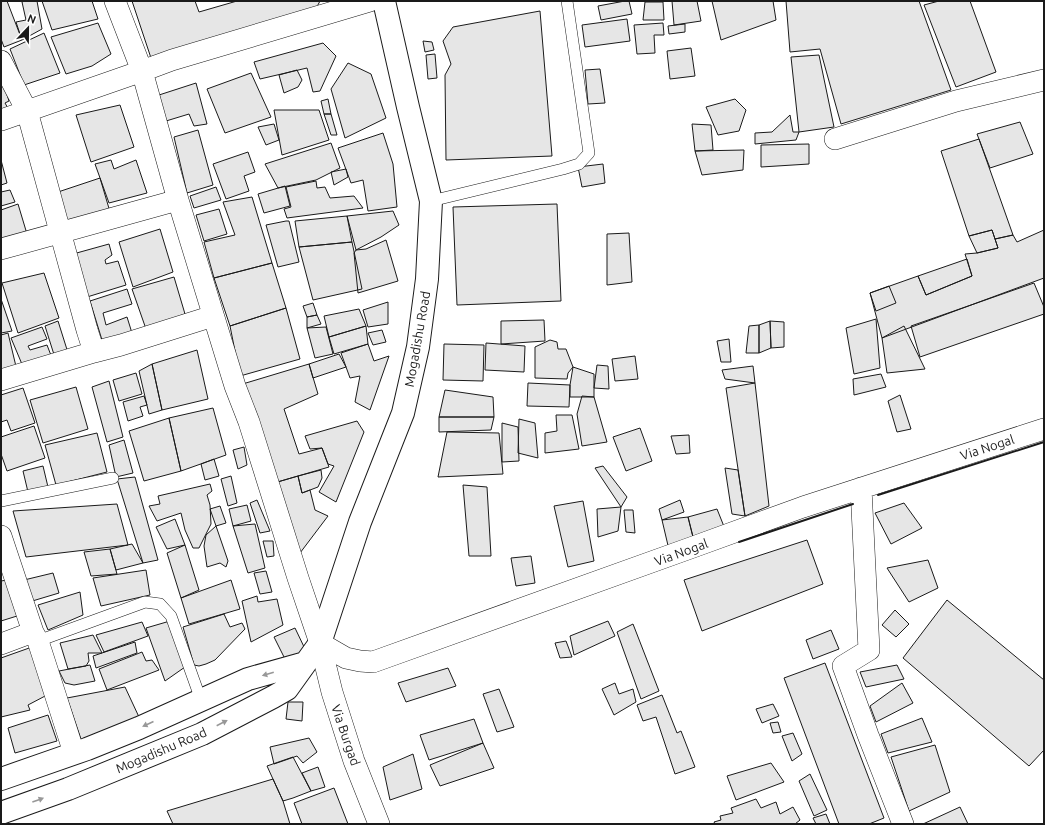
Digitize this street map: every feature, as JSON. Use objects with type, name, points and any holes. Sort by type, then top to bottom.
[{"type":"highway","name":"Mogadishu Road","points":[[1,813],[68,789],[202,734],[260,704],[287,688],[320,643],[360,522],[403,413],[418,346],[427,279],[431,200],[384,1]]},
{"type":"highway","points":[[1,779],[87,749],[139,728],[248,679],[305,663]]},
{"type":"street","name":"Via Burgad","points":[[115,1],[142,71],[178,200],[213,316],[235,386],[249,422],[320,643],[332,692],[354,761],[379,824]]},
{"type":"street","points":[[1,120],[172,60],[370,1]]},
{"type":"street","points":[[1,61],[26,111],[94,352]]},
{"type":"street","points":[[835,139],[956,101],[1044,80]]},
{"type":"street","points":[[1,250],[60,232],[178,200]]},
{"type":"street","points":[[1,380],[213,316]]},
{"type":"street","name":"Via Nogal","points":[[320,643],[346,658],[373,662],[802,507],[1044,429]]},
{"type":"street","points":[[861,488],[868,650],[844,666],[868,735],[903,824]]},
{"type":"street","points":[[1,536],[74,753]]},
{"type":"street","points":[[1,644],[36,637]]},
{"type":"lane","points":[[431,200],[573,166],[579,164],[589,153],[567,1]]},
{"type":"lane","points":[[1,501],[113,478]]},
{"type":"lane","points":[[36,637],[145,602],[160,604],[171,616],[201,700]]},
{"type":"building","points":[[7,1],[22,40],[4,47],[1,39],[1,2]]},
{"type":"building","points":[[37,1],[42,29],[22,40],[16,22],[26,20],[22,2]]},
{"type":"building","points":[[42,1],[92,1],[98,19],[52,30]]},
{"type":"building","points":[[132,1],[195,1],[199,12],[237,1],[320,1],[312,16],[151,58]]},
{"type":"building","points":[[629,1],[632,14],[601,20],[598,6]]},
{"type":"building","points":[[672,1],[697,1],[701,21],[674,25]]},
{"type":"building","points":[[712,1],[773,1],[776,20],[721,40]]},
{"type":"building","points":[[786,1],[919,1],[951,90],[841,124],[820,49],[790,52]]},
{"type":"building","points":[[939,1],[970,1],[996,72],[956,87],[924,5]]},
{"type":"building","points":[[645,2],[663,2],[664,20],[643,20]]},
{"type":"building","points":[[540,11],[552,156],[446,160],[445,75],[451,64],[443,41],[453,27]]},
{"type":"building","points":[[627,19],[630,41],[585,47],[582,25]]},
{"type":"building","points":[[98,23],[111,54],[92,66],[66,74],[51,37]]},
{"type":"building","points":[[663,23],[664,35],[654,35],[655,53],[637,54],[634,25]]},
{"type":"building","points":[[685,24],[685,32],[669,34],[668,26]]},
{"type":"building","points":[[44,33],[60,73],[24,85],[10,49]]},
{"type":"building","points":[[423,41],[432,42],[434,50],[425,52]]},
{"type":"building","points":[[323,43],[336,56],[320,91],[313,92],[307,68],[260,79],[254,62]]},
{"type":"building","points":[[691,48],[695,76],[670,79],[667,51]]},
{"type":"building","points":[[435,54],[437,78],[428,79],[426,55]]},
{"type":"building","points":[[819,55],[834,127],[799,132],[791,57]]},
{"type":"building","points":[[348,63],[371,74],[386,118],[345,138],[331,89]]},
{"type":"building","points":[[600,69],[605,103],[588,104],[585,70]]},
{"type":"building","points":[[297,70],[302,80],[298,87],[284,93],[279,75]]},
{"type":"building","points":[[251,73],[271,117],[225,133],[207,89]]},
{"type":"building","points":[[1,76],[9,101],[5,103],[9,110],[1,112]]},
{"type":"building","points":[[196,83],[207,124],[194,126],[189,114],[166,121],[159,95]]},
{"type":"building","points":[[328,99],[331,114],[324,114],[321,101]]},
{"type":"building","points":[[735,99],[746,110],[739,131],[718,135],[706,107]]},
{"type":"building","points":[[120,105],[134,147],[91,162],[76,115]]},
{"type":"building","points":[[274,110],[319,110],[329,140],[282,155]]},
{"type":"building","points":[[324,114],[331,114],[337,135],[331,135]]},
{"type":"building","points":[[790,115],[793,132],[799,132],[796,140],[755,144],[755,133],[772,132]]},
{"type":"building","points":[[1020,122],[1033,154],[990,168],[977,134]]},
{"type":"building","points":[[274,124],[279,140],[266,145],[258,127]]},
{"type":"building","points":[[692,124],[711,125],[713,150],[695,151]]},
{"type":"building","points":[[198,130],[213,185],[187,193],[174,137]]},
{"type":"building","points":[[383,133],[393,164],[397,207],[368,211],[363,180],[351,183],[338,148]]},
{"type":"building","points":[[979,139],[1013,235],[995,239],[992,230],[969,236],[941,151]]},
{"type":"building","points":[[331,143],[340,168],[316,180],[278,188],[265,164]]},
{"type":"building","points":[[809,144],[809,164],[761,167],[761,145]]},
{"type":"building","points":[[744,150],[743,170],[702,175],[695,151]]},
{"type":"building","points":[[248,152],[255,172],[244,176],[249,191],[226,199],[213,164]]},
{"type":"building","points":[[1,160],[7,183],[1,185]]},
{"type":"building","points":[[111,160],[114,169],[136,160],[147,193],[109,203],[95,164]]},
{"type":"building","points":[[603,164],[605,183],[582,187],[578,167]]},
{"type":"building","points":[[346,169],[348,177],[334,185],[331,172]]},
{"type":"building","points":[[100,178],[113,222],[66,237],[55,193]]},
{"type":"building","points":[[316,181],[317,188],[325,187],[330,198],[354,196],[363,208],[287,218],[284,209],[291,207],[286,187]]},
{"type":"building","points":[[285,186],[290,206],[264,213],[258,194]]},
{"type":"building","points":[[216,187],[221,200],[194,208],[190,196]]},
{"type":"building","points":[[10,190],[15,202],[1,206],[1,192]]},
{"type":"building","points":[[252,197],[272,263],[214,278],[204,242],[235,235],[223,202]]},
{"type":"building","points":[[18,204],[27,234],[1,242],[1,210]]},
{"type":"building","points":[[557,204],[561,301],[457,305],[453,207]]},
{"type":"building","points":[[219,209],[227,234],[204,241],[196,215]]},
{"type":"building","points":[[393,211],[399,225],[381,237],[356,250],[347,216]]},
{"type":"building","points":[[347,216],[352,242],[299,247],[295,221]]},
{"type":"building","points":[[289,221],[299,262],[278,267],[266,225]]},
{"type":"building","points":[[160,229],[173,272],[133,287],[119,242]]},
{"type":"building","points":[[992,230],[998,248],[977,253],[969,236]]},
{"type":"building","points":[[1044,230],[1044,278],[882,338],[870,293],[918,276],[926,295],[972,276],[965,254],[998,248],[995,239],[1013,235],[1017,242]]},
{"type":"building","points":[[629,233],[632,282],[607,285],[607,234]]},
{"type":"building","points":[[386,240],[398,281],[358,293],[354,253],[356,250],[366,249]]},
{"type":"building","points":[[352,242],[362,289],[313,300],[299,247]]},
{"type":"building","points":[[109,244],[112,255],[105,260],[106,264],[118,261],[126,285],[87,297],[73,254]]},
{"type":"building","points":[[967,259],[972,276],[926,295],[918,276]]},
{"type":"building","points":[[272,263],[286,308],[230,326],[214,278]]},
{"type":"building","points":[[44,273],[59,318],[18,333],[2,283]]},
{"type":"building","points":[[174,277],[185,314],[146,329],[132,289]]},
{"type":"building","points":[[1034,283],[1044,307],[1044,314],[920,357],[911,326]]},
{"type":"building","points":[[889,286],[896,303],[876,311],[870,293]]},
{"type":"building","points":[[127,289],[132,304],[103,313],[106,325],[127,317],[132,333],[102,340],[90,301]]},
{"type":"building","points":[[1,299],[12,331],[1,333]]},
{"type":"building","points":[[388,302],[388,324],[368,327],[363,310]]},
{"type":"building","points":[[313,303],[317,315],[307,317],[303,306]]},
{"type":"building","points":[[286,308],[300,359],[240,376],[230,326]]},
{"type":"building","points":[[359,309],[366,326],[329,337],[324,316]]},
{"type":"building","points":[[317,315],[321,324],[307,328],[307,317]]},
{"type":"building","points":[[876,319],[880,368],[854,374],[846,328]]},
{"type":"building","points":[[544,320],[545,341],[501,344],[501,321]]},
{"type":"building","points":[[58,321],[69,356],[56,361],[45,326]]},
{"type":"building","points":[[770,321],[771,348],[759,353],[759,325]]},
{"type":"building","points":[[770,321],[784,322],[784,347],[771,348]]},
{"type":"building","points":[[759,325],[759,353],[746,353],[749,326]]},
{"type":"building","points":[[366,326],[368,344],[334,354],[329,337]]},
{"type":"building","points":[[904,326],[925,369],[887,373],[882,338]]},
{"type":"building","points":[[42,327],[47,339],[28,346],[30,350],[47,345],[52,358],[24,369],[11,338]]},
{"type":"building","points":[[326,327],[333,354],[315,358],[307,328]]},
{"type":"building","points":[[382,330],[386,342],[373,345],[368,333]]},
{"type":"building","points":[[8,333],[19,379],[1,382],[1,335]]},
{"type":"building","points":[[729,339],[731,362],[721,362],[717,341]]},
{"type":"building","points":[[550,340],[557,342],[558,349],[566,349],[573,367],[568,373],[567,379],[535,378],[535,347]]},
{"type":"building","points":[[486,343],[525,346],[524,372],[485,370]]},
{"type":"building","points":[[368,344],[374,361],[389,356],[370,410],[355,402],[360,376],[350,378],[341,353]]},
{"type":"building","points":[[444,344],[484,345],[483,381],[443,380]]},
{"type":"building","points":[[197,350],[208,399],[162,410],[152,364]]},
{"type":"building","points":[[339,354],[346,367],[313,378],[309,364]]},
{"type":"building","points":[[635,356],[638,379],[615,381],[612,359]]},
{"type":"building","points":[[152,364],[162,410],[149,414],[139,371]]},
{"type":"building","points":[[309,364],[318,394],[284,409],[299,454],[322,448],[329,467],[274,483],[236,386]]},
{"type":"building","points":[[597,365],[608,366],[609,389],[594,388]]},
{"type":"building","points":[[753,366],[755,383],[725,379],[722,370]]},
{"type":"building","points":[[573,367],[594,374],[594,397],[570,397]]},
{"type":"building","points":[[136,373],[142,394],[119,401],[113,380]]},
{"type":"building","points":[[881,374],[886,387],[854,395],[853,379]]},
{"type":"building","points":[[109,381],[123,437],[107,442],[92,387]]},
{"type":"building","points":[[528,383],[570,385],[569,407],[527,406]]},
{"type":"building","points":[[755,383],[769,506],[745,516],[726,388]]},
{"type":"building","points":[[76,387],[88,429],[43,443],[30,400]]},
{"type":"building","points":[[23,388],[35,423],[11,431],[7,420],[1,422],[1,395]]},
{"type":"building","points":[[445,390],[493,397],[494,417],[439,417]]},
{"type":"building","points":[[900,395],[911,429],[897,432],[888,401]]},
{"type":"building","points":[[144,396],[147,405],[140,407],[143,416],[128,421],[123,402]]},
{"type":"building","points":[[582,396],[594,397],[607,442],[582,446],[577,414]]},
{"type":"building","points":[[213,408],[226,455],[181,471],[169,418]]},
{"type":"building","points":[[556,415],[572,415],[579,449],[545,453],[545,433],[557,431]]},
{"type":"building","points":[[439,417],[494,417],[491,430],[439,432]]},
{"type":"building","points":[[169,418],[181,471],[144,481],[129,431]]},
{"type":"building","points":[[519,419],[535,423],[538,458],[518,453]]},
{"type":"building","points":[[357,421],[364,432],[336,502],[319,492],[334,466],[328,464],[322,448],[310,449],[305,436]]},
{"type":"building","points":[[502,423],[518,427],[519,461],[502,462]]},
{"type":"building","points":[[34,426],[45,458],[7,471],[1,454],[1,437]]},
{"type":"building","points":[[640,428],[652,461],[626,471],[613,437]]},
{"type":"building","points":[[447,432],[499,433],[503,474],[438,477]]},
{"type":"building","points":[[97,433],[107,472],[56,485],[45,445]]},
{"type":"building","points":[[689,435],[690,453],[676,454],[671,436]]},
{"type":"building","points":[[124,440],[133,473],[116,477],[109,445]]},
{"type":"building","points":[[244,447],[247,465],[238,469],[233,450]]},
{"type":"building","points":[[214,459],[219,476],[205,480],[201,464]]},
{"type":"building","points":[[43,466],[48,487],[28,492],[23,471]]},
{"type":"building","points":[[603,466],[627,497],[621,507],[595,468]]},
{"type":"building","points":[[725,468],[738,470],[745,516],[732,514]]},
{"type":"building","points":[[321,470],[322,478],[318,487],[302,493],[298,476]]},
{"type":"building","points":[[231,476],[237,503],[228,506],[221,479]]},
{"type":"building","points":[[298,476],[302,493],[310,490],[315,510],[328,516],[300,553],[274,483]]},
{"type":"building","points":[[135,477],[158,560],[143,563],[117,479]]},
{"type":"building","points":[[210,484],[212,491],[207,495],[210,505],[211,524],[199,548],[193,548],[185,530],[181,513],[157,521],[149,506],[160,504],[158,496]]},
{"type":"building","points":[[463,485],[487,487],[491,556],[469,556]]},
{"type":"building","points":[[257,500],[270,531],[260,533],[250,503]]},
{"type":"building","points":[[680,500],[684,512],[662,520],[659,509]]},
{"type":"building","points":[[583,501],[594,561],[568,567],[554,506]]},
{"type":"building","points":[[904,503],[922,528],[891,544],[875,513]]},
{"type":"building","points":[[117,504],[128,545],[26,557],[13,511]]},
{"type":"building","points":[[247,505],[251,521],[233,526],[229,509]]},
{"type":"building","points":[[220,506],[226,523],[216,526],[210,509]]},
{"type":"building","points":[[621,507],[618,531],[598,537],[597,509]]},
{"type":"building","points":[[717,509],[727,534],[695,545],[688,517]]},
{"type":"building","points":[[624,510],[633,510],[635,533],[626,532]]},
{"type":"building","points":[[688,517],[695,545],[670,554],[662,520]]},
{"type":"building","points":[[175,519],[185,545],[167,549],[156,527]]},
{"type":"building","points":[[255,524],[265,568],[248,573],[233,526]]},
{"type":"building","points":[[216,526],[228,561],[226,567],[220,563],[207,567],[204,546],[206,535]]},
{"type":"building","points":[[807,540],[823,584],[702,631],[684,580]]},
{"type":"building","points":[[263,541],[273,541],[274,556],[267,557]]},
{"type":"building","points":[[132,544],[143,563],[116,570],[110,549]]},
{"type":"building","points":[[185,545],[199,590],[181,598],[167,553]]},
{"type":"building","points":[[110,549],[117,574],[91,576],[84,552]]},
{"type":"building","points":[[531,556],[535,583],[516,586],[511,558]]},
{"type":"building","points":[[928,560],[938,588],[909,602],[887,568]]},
{"type":"building","points":[[146,570],[150,595],[101,606],[93,578]]},
{"type":"building","points":[[266,571],[272,592],[260,594],[254,573]]},
{"type":"building","points":[[53,573],[59,593],[29,602],[24,580]]},
{"type":"building","points":[[7,580],[17,616],[1,621],[1,581]]},
{"type":"building","points":[[231,580],[240,609],[189,624],[181,598]]},
{"type":"building","points":[[80,592],[83,615],[48,630],[38,605]]},
{"type":"building","points":[[257,596],[258,602],[277,599],[283,625],[251,642],[242,601]]},
{"type":"building","points":[[947,600],[1044,680],[1044,750],[1029,766],[903,658]]},
{"type":"building","points":[[895,610],[909,624],[896,637],[882,625]]},
{"type":"building","points":[[224,614],[230,627],[242,623],[245,629],[215,660],[199,666],[194,665],[183,627]]},
{"type":"building","points":[[170,621],[185,667],[165,681],[146,628]]},
{"type":"building","points":[[608,621],[615,636],[574,655],[570,636]]},
{"type":"building","points":[[142,622],[148,636],[104,652],[96,635]]},
{"type":"building","points":[[633,624],[659,691],[641,699],[617,632]]},
{"type":"building","points":[[295,628],[306,651],[285,659],[274,637]]},
{"type":"building","points":[[831,630],[839,649],[813,659],[806,640]]},
{"type":"building","points":[[93,635],[102,653],[88,653],[89,661],[86,666],[68,669],[60,643]]},
{"type":"building","points":[[566,641],[572,657],[560,658],[555,643]]},
{"type":"building","points":[[135,642],[137,653],[96,668],[93,656]]},
{"type":"building","points":[[32,647],[47,695],[28,705],[30,710],[1,717],[1,658]]},
{"type":"building","points":[[142,652],[146,661],[152,660],[159,670],[107,690],[99,669]]},
{"type":"building","points":[[825,663],[884,818],[869,824],[839,824],[784,678]]},
{"type":"building","points":[[90,665],[95,681],[74,685],[65,683],[59,671]]},
{"type":"building","points":[[897,665],[904,679],[866,687],[860,672]]},
{"type":"building","points":[[448,668],[456,686],[406,702],[398,683]]},
{"type":"building","points":[[615,683],[619,694],[633,689],[636,702],[614,715],[602,689]]},
{"type":"building","points":[[902,683],[913,703],[876,722],[870,706]]},
{"type":"building","points":[[125,687],[139,717],[82,742],[67,698]]},
{"type":"building","points":[[499,689],[514,727],[497,732],[483,694]]},
{"type":"building","points":[[662,695],[677,733],[681,731],[695,767],[675,774],[656,717],[643,721],[637,705]]},
{"type":"building","points":[[288,702],[303,702],[302,721],[286,719]]},
{"type":"building","points":[[773,704],[779,716],[762,723],[756,709]]},
{"type":"building","points":[[48,715],[57,741],[15,753],[8,728]]},
{"type":"building","points":[[922,718],[932,742],[888,753],[881,734]]},
{"type":"building","points":[[474,719],[483,743],[429,760],[420,735]]},
{"type":"building","points":[[778,722],[781,732],[773,733],[770,723]]},
{"type":"building","points":[[793,733],[802,754],[792,761],[782,736]]},
{"type":"building","points":[[309,738],[317,752],[303,763],[297,756],[274,764],[270,747]]},
{"type":"building","points":[[483,743],[494,768],[440,786],[430,765]]},
{"type":"building","points":[[935,745],[950,792],[909,811],[891,757]]},
{"type":"building","points":[[413,754],[422,789],[390,800],[383,767]]},
{"type":"building","points":[[293,757],[311,791],[283,801],[267,766]]},
{"type":"building","points":[[771,763],[784,782],[736,800],[727,776]]},
{"type":"building","points":[[318,767],[325,787],[311,791],[302,773]]},
{"type":"building","points":[[810,774],[827,810],[814,816],[799,781]]},
{"type":"building","points":[[273,779],[283,801],[290,824],[173,824],[167,811]]},
{"type":"building","points":[[334,788],[348,824],[302,824],[294,803]]},
{"type":"building","points":[[756,799],[761,808],[776,802],[780,814],[793,807],[800,820],[795,824],[715,824],[714,822],[721,820],[720,816],[733,813],[731,808]]},
{"type":"building","points":[[960,807],[968,824],[923,824]]},
{"type":"building","points":[[826,814],[830,824],[816,824],[813,818]]},
{"type":"wall","points":[[878,495],[1044,442]]},
{"type":"wall","points":[[739,542],[853,504]]}]
